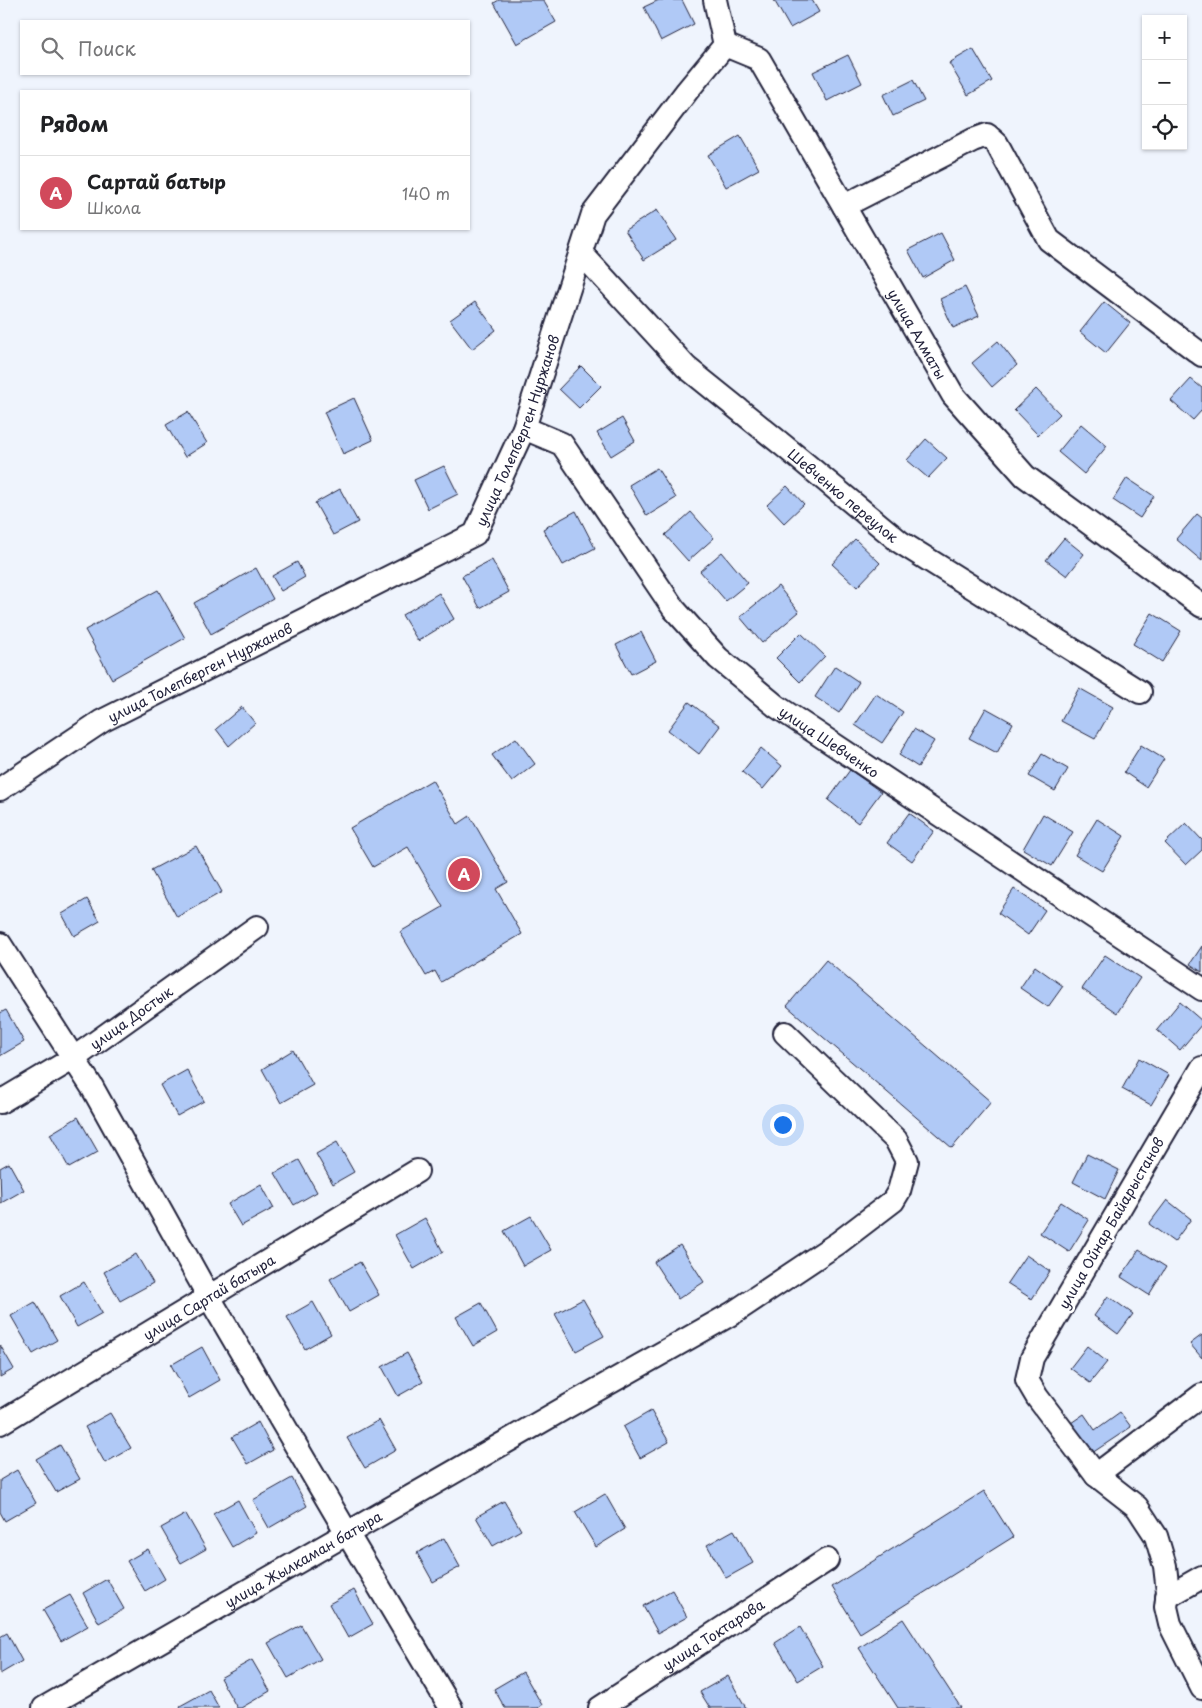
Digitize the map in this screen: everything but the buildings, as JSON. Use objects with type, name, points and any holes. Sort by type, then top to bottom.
[{"type":"street","points":[[715,0],[725,44]]},
{"type":"street","name":"улица Алматы","points":[[725,44],[758,59],[959,403],[1025,476],[1202,606]]},
{"type":"street","name":"улица Толепберген Нуржанов","points":[[0,789],[102,721],[475,534],[524,428],[593,214],[725,44]]},
{"type":"street","points":[[844,206],[973,140],[988,135],[997,144],[1049,240],[1202,355]]},
{"type":"street","name":"Шевченко переулок","points":[[581,253],[686,367],[900,542],[1140,692]]},
{"type":"street","name":"улица Шевченко","points":[[524,428],[562,444],[674,609],[718,658],[776,706],[1202,989]]},
{"type":"street","name":"улица Достык","points":[[0,1102],[74,1058],[257,927]]},
{"type":"street","points":[[0,944],[92,1087],[209,1297],[451,1708]]},
{"type":"street","name":"улица Жылкаман батыра","points":[[44,1708],[563,1409],[734,1313],[838,1244],[893,1201],[899,1191],[907,1161],[896,1140],[785,1033]]},
{"type":"street","name":"улица Ойнар Байарыстанов","points":[[1096,1475],[1037,1398],[1027,1380],[1032,1358],[1202,1068]]},
{"type":"street","name":"улица Сартай батыра","points":[[0,1423],[417,1171]]},
{"type":"street","points":[[1202,1396],[1096,1475],[1137,1507],[1156,1536],[1165,1566],[1168,1597],[1166,1606],[1170,1624],[1202,1688]]},
{"type":"street","name":"улица Токтарова","points":[[600,1708],[827,1560]]},
{"type":"street","points":[[1168,1597],[1202,1577]]},
{"type":"place","name":"Сартай батыр","points":[[464,874]]}]
